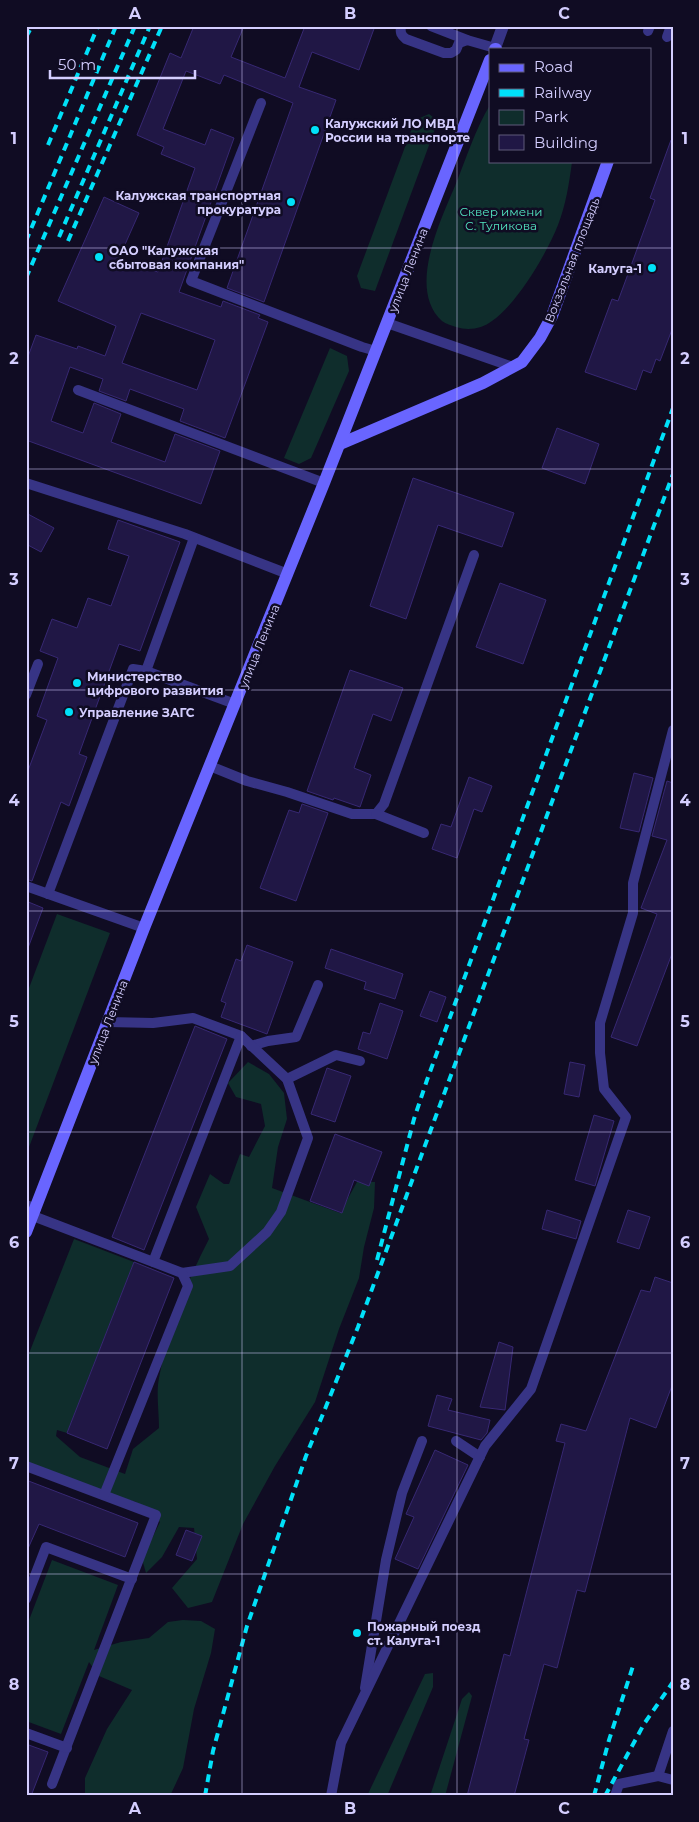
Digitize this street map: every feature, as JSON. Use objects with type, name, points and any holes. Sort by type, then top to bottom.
[{"type":"main road","name":"улица Ленина","points":[[26,1232],[32,1210],[340,444],[489,63]]},
{"type":"main road","name":"Вокзальная площадь","points":[[340,444],[483,383],[522,362],[547,327],[608,162]]},
{"type":"street","points":[[495,48],[503,26]]},
{"type":"lane","points":[[402,26],[400,31],[406,39],[444,52],[451,53],[467,40]]},
{"type":"lane","points":[[431,26],[492,48]]},
{"type":"lane","points":[[667,37],[671,26]]},
{"type":"lane","points":[[261,103],[191,281],[362,348],[376,351]]},
{"type":"lane","points":[[388,323],[512,366]]},
{"type":"lane","points":[[78,390],[324,483]]},
{"type":"lane","points":[[26,483],[194,538],[288,574]]},
{"type":"lane","points":[[146,671],[194,538]]},
{"type":"lane","points":[[376,814],[384,804],[474,555]]},
{"type":"lane","points":[[26,694],[38,664]]},
{"type":"lane","points":[[48,894],[133,669],[146,671],[236,704]]},
{"type":"lane","points":[[331,1796],[341,1742],[480,1457],[486,1446],[531,1389],[626,1117],[604,1089],[600,1053],[600,1023],[633,913],[633,883],[673,730]]},
{"type":"lane","points":[[210,766],[247,781],[352,814],[376,814],[424,833]]},
{"type":"lane","points":[[26,886],[144,928]]},
{"type":"lane","points":[[251,1046],[268,1041],[296,1037],[318,984]]},
{"type":"lane","points":[[32,1210],[182,1273],[230,1266],[267,1232],[281,1212],[308,1138],[287,1079],[241,1036],[193,1018],[153,1023],[108,1022]]},
{"type":"lane","points":[[153,1262],[241,1036]]},
{"type":"lane","points":[[287,1079],[336,1055],[360,1061]]},
{"type":"lane","points":[[104,1495],[188,1286],[182,1273]]},
{"type":"lane","points":[[363,1698],[386,1560],[402,1492],[422,1441]]},
{"type":"lane","points":[[456,1441],[480,1457]]},
{"type":"lane","points":[[26,1466],[156,1514],[52,1784]]},
{"type":"lane","points":[[26,1599],[46,1547],[132,1579]]},
{"type":"lane","points":[[658,1776],[673,1731]]},
{"type":"lane","points":[[26,1733],[67,1748]]},
{"type":"lane","points":[[615,1796],[619,1784],[658,1776],[673,1780]]},
{"type":"green space","name":"Сквер имени С. Туликова","points":[[489,107],[489,162],[572,162],[565,202],[558,225],[547,249],[530,277],[511,303],[492,321],[479,327],[465,329],[442,321],[432,307],[427,290],[427,272],[430,252],[436,233]]},
{"type":"green space","points":[[429,114],[438,121],[375,291],[361,288],[357,276],[415,120]]},
{"type":"green space","points":[[330,348],[347,356],[349,371],[311,458],[299,464],[284,458]]},
{"type":"green space","points":[[57,914],[110,933],[26,1155],[26,996]]},
{"type":"green space","points":[[248,1062],[269,1074],[284,1093],[287,1119],[278,1147],[272,1188],[340,1213],[357,1182],[375,1182],[374,1208],[364,1247],[359,1278],[339,1329],[315,1402],[275,1466],[243,1524],[212,1602],[188,1608],[172,1588],[197,1559],[194,1528],[179,1527],[162,1557],[146,1573],[142,1559],[160,1522],[136,1502],[81,1486],[26,1466],[26,1361],[74,1239],[134,1262],[67,1433],[57,1430],[56,1436],[80,1457],[125,1474],[133,1449],[159,1428],[158,1384],[167,1342],[185,1289],[209,1239],[196,1207],[210,1174],[224,1184],[229,1184],[240,1154],[249,1157],[265,1126],[261,1104],[236,1097],[228,1083]]},
{"type":"green space","points":[[52,1560],[118,1585],[94,1650],[121,1642],[149,1638],[168,1622],[183,1620],[201,1621],[215,1629],[211,1653],[194,1709],[183,1768],[170,1796],[85,1796],[85,1778],[107,1729],[132,1690],[99,1676],[89,1662],[61,1734],[26,1721],[26,1628]]},
{"type":"green space","points":[[433,1673],[433,1687],[387,1796],[367,1796],[425,1674]]},
{"type":"green space","points":[[469,1692],[472,1696],[445,1796],[430,1796],[462,1699]]},
{"type":"building","points":[[194,26],[244,26],[231,57],[285,78],[305,26],[375,26],[359,70],[312,52],[299,87],[336,100],[264,302],[227,288],[293,103],[224,75],[220,84],[186,71],[163,129],[205,145],[211,129],[234,138],[179,292],[221,307],[223,301],[260,315],[258,318],[268,322],[225,438],[180,421],[184,409],[130,389],[126,401],[99,391],[103,379],[70,367],[51,421],[83,433],[94,403],[121,414],[111,442],[165,462],[175,434],[220,451],[201,504],[26,440],[26,362],[36,335],[77,349],[78,346],[105,356],[116,326],[58,301],[104,197],[139,213],[119,258],[158,272],[195,168],[161,154],[164,147],[137,135],[170,53],[181,58]],"holes":[[[141,313],[215,340],[197,390],[122,363]]]},
{"type":"building","name":"Калуга-1","points":[[671,140],[673,140],[673,327],[660,361],[656,359],[651,373],[643,370],[636,390],[585,372],[612,299],[618,301],[655,200],[650,198]]},
{"type":"building","points":[[557,428],[599,444],[585,484],[542,468]]},
{"type":"building","points":[[413,478],[514,513],[502,547],[438,525],[406,619],[370,606]]},
{"type":"building","points":[[26,513],[54,528],[41,552],[26,544]]},
{"type":"building","points":[[118,520],[180,542],[140,651],[119,644],[79,754],[87,757],[69,806],[61,802],[32,881],[26,879],[26,776],[47,720],[37,716],[58,658],[40,651],[52,619],[77,628],[88,598],[111,606],[129,556],[108,549]]},
{"type":"building","points":[[500,583],[546,600],[523,664],[476,647]]},
{"type":"building","points":[[350,670],[403,688],[391,721],[373,714],[354,768],[371,775],[360,807],[307,791]]},
{"type":"building","points":[[634,773],[653,778],[639,832],[620,828]]},
{"type":"building","points":[[469,777],[492,786],[482,812],[474,809],[457,858],[432,849],[441,824],[451,827]]},
{"type":"building","points":[[667,781],[673,783],[673,951],[637,1046],[611,1037],[657,914],[641,908],[667,840],[652,836]]},
{"type":"building","points":[[302,804],[328,813],[296,901],[260,888],[289,810],[299,813]]},
{"type":"building","points":[[26,901],[43,908],[28,948],[26,947]]},
{"type":"building","points":[[247,945],[293,962],[267,1034],[221,1017],[226,1003],[221,1001],[236,959],[241,961]]},
{"type":"building","points":[[331,949],[403,974],[395,999],[364,989],[366,982],[325,968]]},
{"type":"building","points":[[430,991],[446,997],[437,1022],[420,1016]]},
{"type":"building","points":[[380,1003],[403,1011],[387,1059],[358,1049],[363,1032],[370,1034]]},
{"type":"building","points":[[195,1026],[227,1039],[144,1250],[112,1237]]},
{"type":"building","points":[[570,1062],[585,1065],[579,1097],[564,1094]]},
{"type":"building","points":[[327,1068],[351,1076],[335,1122],[311,1114]]},
{"type":"building","points":[[594,1115],[614,1121],[595,1186],[575,1180]]},
{"type":"building","points":[[335,1134],[382,1152],[369,1186],[354,1180],[342,1213],[310,1201]]},
{"type":"building","points":[[547,1210],[581,1221],[576,1239],[542,1229]]},
{"type":"building","points":[[628,1210],[650,1217],[639,1249],[617,1242]]},
{"type":"building","points":[[134,1262],[174,1278],[107,1449],[67,1433]]},
{"type":"building","points":[[655,1277],[673,1283],[673,1383],[656,1428],[630,1418],[585,1592],[577,1590],[557,1668],[544,1664],[524,1739],[529,1740],[514,1796],[467,1796],[504,1654],[510,1656],[565,1443],[556,1441],[561,1424],[586,1431],[641,1290],[650,1292]]},
{"type":"building","points":[[499,1342],[513,1347],[505,1410],[480,1407]]},
{"type":"building","points":[[437,1395],[452,1399],[448,1410],[490,1420],[487,1433],[481,1440],[428,1426]]},
{"type":"building","points":[[435,1450],[468,1465],[418,1569],[395,1559],[414,1517],[406,1514]]},
{"type":"building","points":[[26,1480],[138,1523],[125,1557],[39,1524],[26,1553]]},
{"type":"building","points":[[186,1530],[202,1536],[192,1561],[176,1555]]},
{"type":"building","points":[[26,1744],[48,1752],[31,1796],[26,1796]]},
{"type":"railway","points":[[26,37],[32,26]]},
{"type":"railway","points":[[48,145],[98,26]]},
{"type":"railway","points":[[26,241],[116,26]]},
{"type":"railway","points":[[26,278],[135,26]]},
{"type":"railway","points":[[59,237],[150,26]]},
{"type":"railway","points":[[68,241],[162,26]]},
{"type":"railway","points":[[377,1260],[414,1119],[427,1080],[673,408]]},
{"type":"railway","points":[[205,1796],[213,1751],[247,1626],[306,1456],[358,1327],[673,474]]},
{"type":"railway","points":[[594,1796],[609,1740],[633,1666]]},
{"type":"railway","points":[[605,1796],[644,1724],[673,1682]]},
{"type":"place","name":"Калужский ЛО МВД России на транспорте","points":[[315,130]]},
{"type":"place","name":"Калужская транспортная прокуратура","points":[[291,202]]},
{"type":"place","name":"ОАО \"Калужская сбытовая компания\"","points":[[99,257]]},
{"type":"place","name":"Калуга-1","points":[[652,268]]},
{"type":"place","name":"Министерство цифрового развития","points":[[77,683]]},
{"type":"place","name":"Управление ЗАГС","points":[[69,712]]},
{"type":"place","name":"Пожарный поезд ст. Калуга-1","points":[[357,1633]]}]
